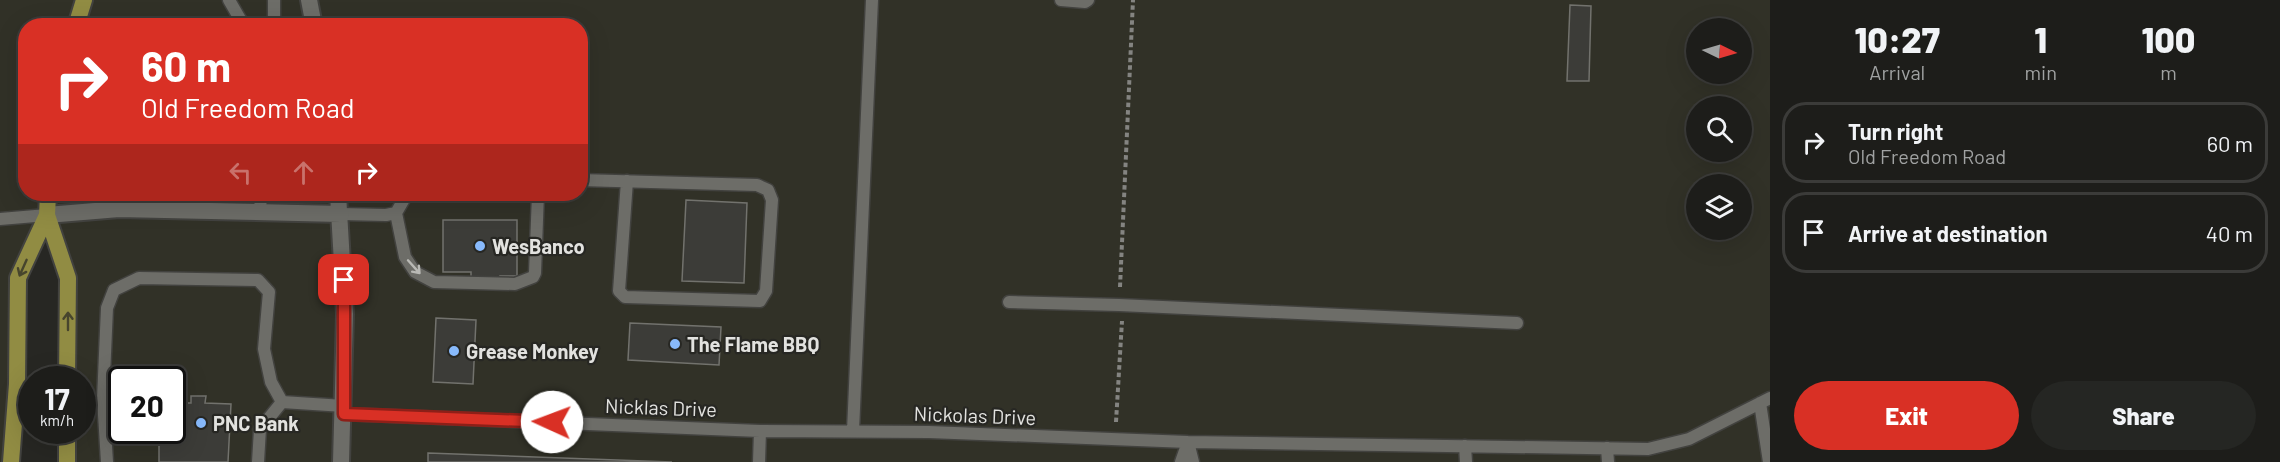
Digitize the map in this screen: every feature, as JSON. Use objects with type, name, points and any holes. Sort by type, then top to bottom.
[{"type":"main road","points":[[78,18],[84,0]]},
{"type":"main road","points":[[48,201],[47,215],[68,278],[67,366]]},
{"type":"main road","points":[[11,462],[17,384],[18,278],[47,215]]},
{"type":"main road","points":[[67,444],[67,462]]},
{"type":"street","points":[[309,0],[312,18]]},
{"type":"street","points":[[339,201],[345,314],[341,462]]},
{"type":"street","points":[[47,215],[119,209],[340,214]]},
{"type":"lane","points":[[229,0],[239,18]]},
{"type":"lane","points":[[274,0],[274,18]]},
{"type":"lane","points":[[853,431],[872,0]]},
{"type":"lane","points":[[1061,0],[1085,2],[1088,0]]},
{"type":"lane","points":[[588,180],[627,181],[757,185],[768,190],[772,200],[766,291],[760,301],[625,297],[619,291],[627,181]]},
{"type":"lane","points":[[260,212],[261,201]]},
{"type":"lane","points":[[403,201],[396,213],[405,257],[415,272],[434,282],[515,284],[533,277],[535,273],[538,201]]},
{"type":"lane","points":[[340,214],[386,215],[396,213]]},
{"type":"lane","points":[[0,219],[47,215]]},
{"type":"lane","points":[[107,462],[102,399],[107,308],[114,290],[139,278],[258,280],[269,292],[264,349],[271,381],[282,402],[260,429],[258,462]]},
{"type":"lane","points":[[1009,302],[1517,323]]},
{"type":"lane","points":[[1765,401],[1769,462]]},
{"type":"lane","name":"Nickolas Drive","points":[[760,431],[853,431],[1188,442],[1648,449],[1689,439],[1765,401]]},
{"type":"lane","name":"Nicklas Drive","points":[[282,402],[344,410],[760,431]]},
{"type":"lane","points":[[759,462],[760,431]]},
{"type":"lane","points":[[1181,462],[1188,442]]},
{"type":"lane","points":[[1188,442],[1193,462]]},
{"type":"lane","points":[[1466,446],[1466,462]]},
{"type":"lane","points":[[1607,448],[1608,462]]},
{"type":"path","points":[[1116,423],[1122,321],[1119,305],[1133,0]]},
{"type":"shaded area","points":[[0,0],[1770,0],[1770,462],[67,462],[67,444],[96,444],[96,366],[67,366],[68,278],[47,216],[18,278],[11,462],[0,462]]},
{"type":"building","points":[[1570,5],[1591,6],[1589,81],[1567,81]]},
{"type":"building","points":[[686,200],[747,203],[744,283],[682,281]]},
{"type":"building","name":"WesBanco","points":[[443,220],[517,220],[517,276],[500,276],[500,282],[471,281],[471,272],[443,272]]},
{"type":"building","name":"Grease Monkey","points":[[436,318],[476,320],[473,384],[433,382]]},
{"type":"building","name":"The Flame BBQ","points":[[630,323],[721,327],[719,365],[628,360]]},
{"type":"building","name":"PNC Bank","points":[[191,396],[206,396],[205,403],[231,404],[228,462],[159,462],[159,444],[186,444],[186,403],[191,403]]},
{"type":"building","points":[[428,453],[672,462],[428,462]]},
{"type":"place","name":"WesBanco","points":[[480,246]]},
{"type":"place","name":"The Flame BBQ","points":[[675,344]]},
{"type":"place","name":"Grease Monkey","points":[[454,351]]},
{"type":"place","name":"PNC Bank","points":[[201,423]]},
{"type":"route","points":[[344,280],[344,414],[552,422]]}]
